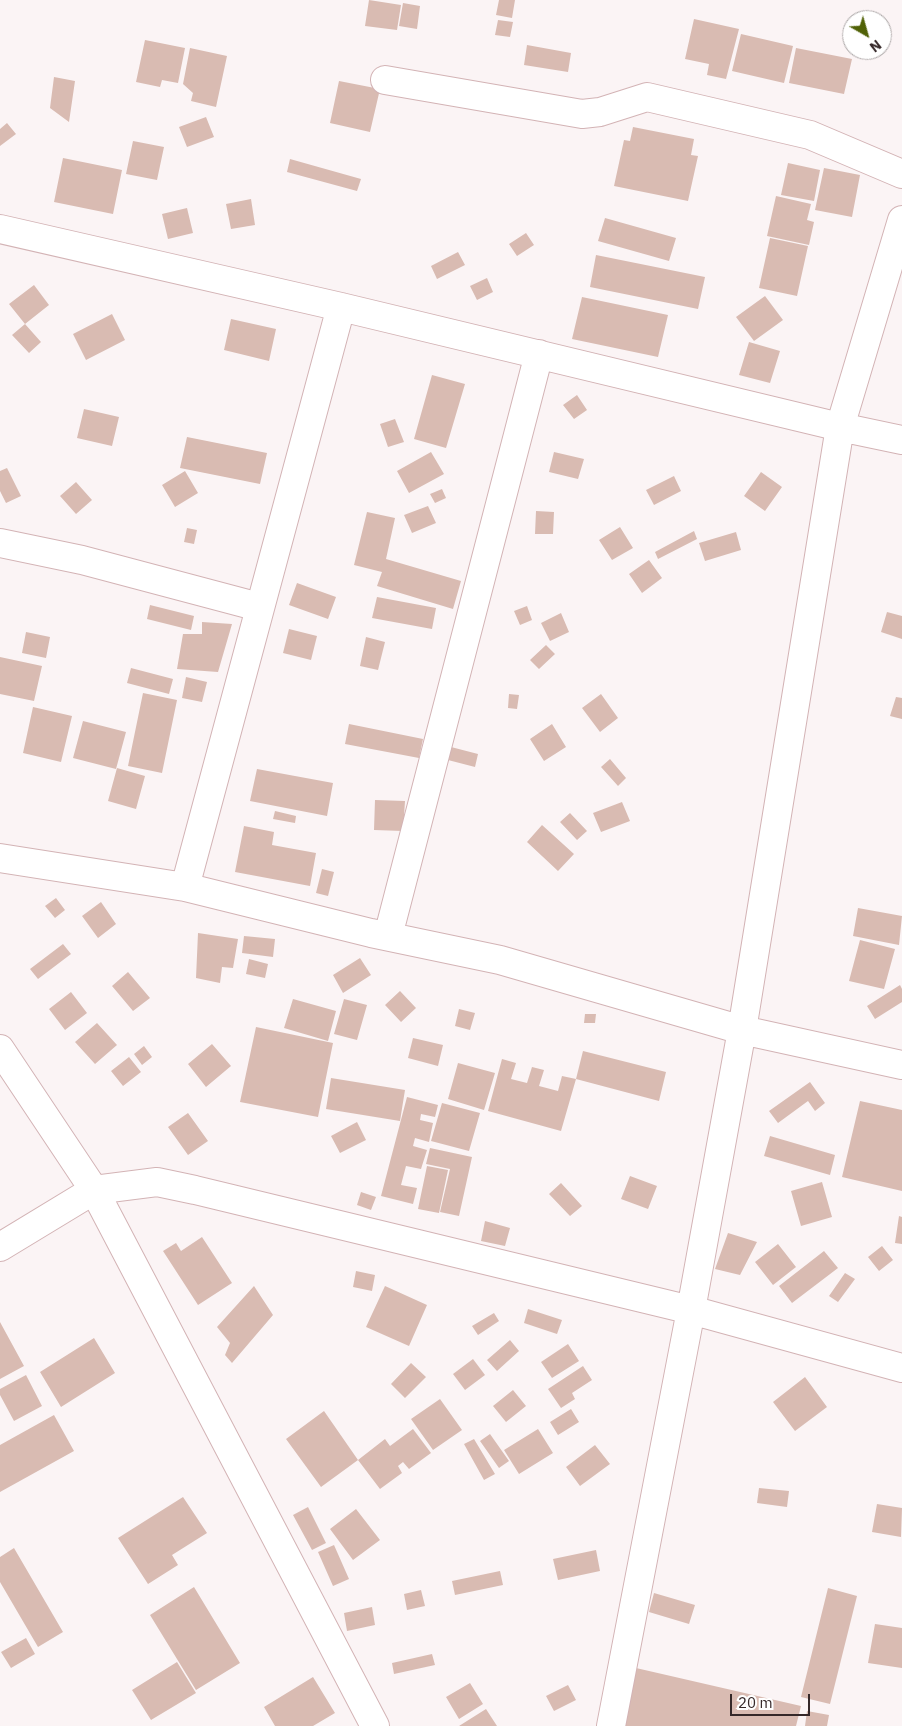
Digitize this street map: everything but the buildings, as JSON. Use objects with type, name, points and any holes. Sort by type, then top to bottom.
[{"type":"street","points":[[385,80],[582,114],[600,112],[647,97],[810,135],[902,174]]},
{"type":"street","points":[[611,1726],[691,1310],[742,1030],[840,427],[902,220]]},
{"type":"street","points":[[0,229],[341,307],[840,427],[902,440]]},
{"type":"street","points":[[185,887],[259,606],[341,307]]},
{"type":"street","points":[[388,936],[539,354]]},
{"type":"street","points":[[0,543],[82,560],[259,606]]},
{"type":"street","points":[[0,858],[185,887],[388,936],[500,960],[742,1030],[902,1065]]},
{"type":"street","points":[[0,1048],[94,1190],[375,1726]]},
{"type":"street","points":[[0,1247],[94,1190],[157,1182],[691,1310],[902,1368]]}]
